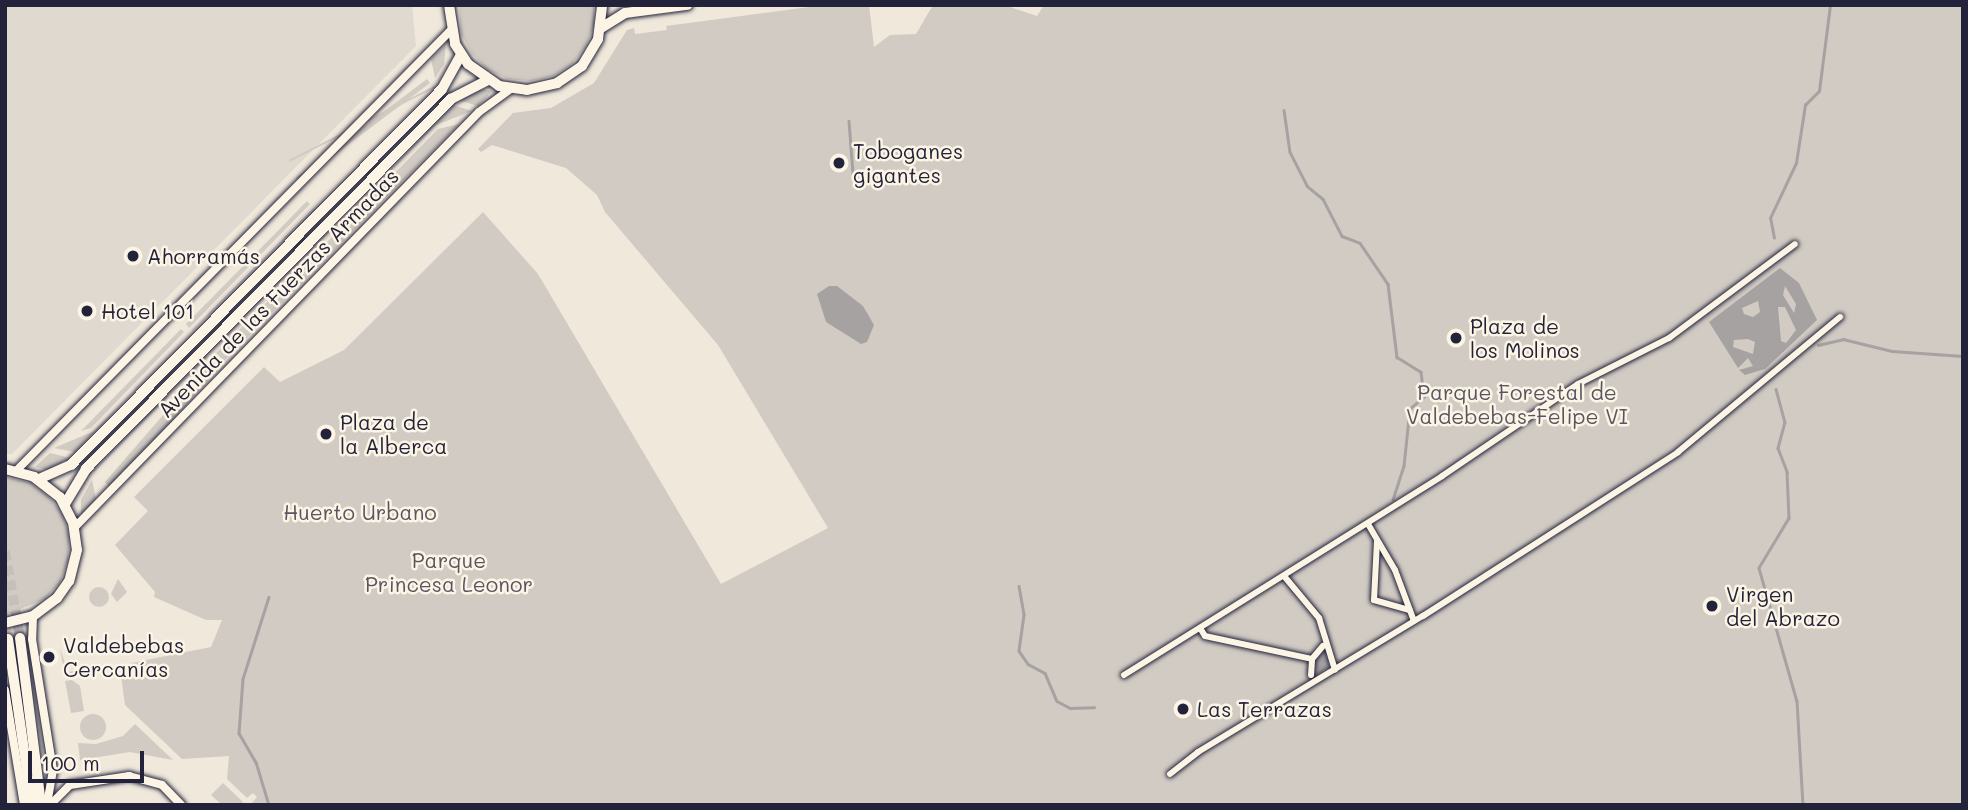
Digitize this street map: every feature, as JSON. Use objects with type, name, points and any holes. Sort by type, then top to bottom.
[{"type":"main road","points":[[20,638],[41,805]]},
{"type":"main road","points":[[8,639],[32,805]]},
{"type":"street","points":[[449,5],[451,30],[461,55],[488,80],[511,89],[542,88],[570,76],[591,53],[601,29],[602,5]]},
{"type":"street","points":[[601,29],[625,13],[687,5]]},
{"type":"street","points":[[5,623],[33,616],[51,604],[68,581],[77,550],[75,527],[65,504],[39,479],[11,470],[451,30]]},
{"type":"street","name":"Avenida de las Fuerzas Armadas","points":[[39,479],[71,465],[442,89],[461,55]]},
{"type":"street","name":"Avenida de las Fuerzas Armadas","points":[[65,504],[86,469],[414,136],[456,94],[488,80]]},
{"type":"street","name":"Avenida de las Fuerzas Armadas","points":[[75,527],[480,112],[511,89]]},
{"type":"street","points":[[1124,674],[1368,524],[1578,384],[1669,338],[1795,244]]},
{"type":"street","points":[[1170,774],[1198,752],[1414,621],[1678,452],[1840,317]]},
{"type":"street","points":[[1368,524],[1414,621]]},
{"type":"street","points":[[1377,539],[1374,600],[1410,610]]},
{"type":"street","points":[[1284,576],[1319,618],[1335,670]]},
{"type":"street","points":[[33,616],[32,639],[53,770],[49,805]]},
{"type":"street","points":[[1200,628],[1205,636],[1312,659]]},
{"type":"street","points":[[1311,675],[1312,659],[1323,646]]},
{"type":"street","points":[[5,690],[24,805]]},
{"type":"street","points":[[49,805],[69,785],[129,776],[162,785],[181,805]]},
{"type":"shaded area","points":[[5,5],[412,5],[416,46],[12,454],[5,454]]},
{"type":"shaded area","points":[[1780,268],[1799,283],[1817,320],[1765,369],[1745,375],[1739,370],[1753,366],[1748,358],[1738,368],[1709,322]],"holes":[[[1785,286],[1796,304],[1794,313],[1783,295]],[[1758,301],[1760,312],[1753,317],[1744,314],[1742,308]],[[1778,307],[1785,307],[1796,330],[1786,343],[1781,341]],[[1748,339],[1755,342],[1753,354],[1733,347],[1734,340]]]},
{"type":"shaded area","points":[[829,286],[837,286],[863,306],[874,325],[867,342],[861,344],[826,322],[817,294]]},
{"type":"shaded area","points":[[1327,649],[1329,667],[1315,676],[1315,660]]},
{"type":"green space","points":[[459,5],[594,5],[594,25],[586,46],[572,64],[553,76],[531,81],[508,79],[488,70],[472,54],[461,34]]},
{"type":"green space","name":"Parque Forestal de Valdebebas-Felipe VI","points":[[825,5],[869,5],[874,47],[890,35],[916,34],[933,5],[1004,5],[1037,16],[1044,5],[1963,5],[1963,805],[250,805],[257,797],[253,793],[247,798],[227,779],[229,756],[182,759],[125,705],[121,675],[131,663],[211,647],[222,620],[206,620],[154,597],[155,592],[115,545],[148,511],[134,497],[264,367],[280,382],[344,350],[483,212],[538,274],[721,584],[828,528],[718,345],[605,212],[597,195],[566,168],[492,145],[481,152],[478,149],[513,113],[551,108],[594,83],[627,30],[634,28],[635,34],[667,30],[666,26]]},
{"type":"green space","points":[[446,44],[444,64],[435,78],[431,59]]},
{"type":"green space","points":[[427,79],[430,83],[299,182],[296,178]]},
{"type":"green space","points":[[434,86],[435,88],[290,162]]},
{"type":"green space","points":[[480,89],[492,91],[478,106],[458,100]]},
{"type":"green space","points":[[444,97],[330,214],[328,212]]},
{"type":"green space","points":[[453,105],[472,111],[436,125],[340,223]]},
{"type":"green space","points":[[459,124],[351,233],[344,225],[438,129]]},
{"type":"green space","points":[[307,201],[310,204],[189,328],[186,324]]},
{"type":"green space","points":[[314,208],[315,209],[192,331]]},
{"type":"green space","points":[[323,217],[325,219],[204,342],[201,340]]},
{"type":"green space","points":[[333,227],[334,228],[211,350]]},
{"type":"green space","points":[[337,232],[345,240],[224,361],[216,353]]},
{"type":"green space","points":[[181,329],[184,332],[91,428],[81,431]]},
{"type":"green space","points":[[187,336],[75,452],[54,448],[94,431]]},
{"type":"green space","points":[[196,345],[198,348],[85,463],[83,461]]},
{"type":"green space","points":[[206,355],[208,357],[94,472],[93,471]]},
{"type":"green space","points":[[211,360],[219,367],[113,489],[105,482]]},
{"type":"green space","points":[[50,453],[70,458],[48,470],[35,467]]},
{"type":"green space","points":[[5,477],[31,483],[49,497],[63,515],[69,537],[68,560],[60,582],[45,599],[5,615]]},
{"type":"green space","points":[[92,480],[96,499],[81,515],[81,500]]},
{"type":"green space","points":[[118,579],[127,592],[117,602],[111,594]]},
{"type":"green space","points":[[95,587],[103,587],[109,597],[103,607],[95,607],[89,601],[89,593]]},
{"type":"green space","points":[[60,648],[68,672],[107,666],[107,670],[65,677]]},
{"type":"green space","points":[[72,680],[80,686],[84,711],[71,713],[65,681]]},
{"type":"green space","points":[[93,714],[102,718],[106,727],[102,736],[93,740],[84,736],[80,727],[84,718]]},
{"type":"green space","points":[[135,724],[173,760],[130,752],[80,760],[78,743],[96,744],[123,736]]},
{"type":"green space","points":[[223,783],[243,802],[240,805],[222,805],[211,795]]},
{"type":"waterway","points":[[1774,238],[1770,218],[1796,163],[1805,105],[1819,91],[1830,5]]},
{"type":"waterway","points":[[1284,110],[1290,152],[1307,186],[1323,199],[1342,236],[1360,243],[1388,284],[1397,357],[1421,372],[1424,397],[1410,409],[1404,466],[1393,499]]},
{"type":"waterway","points":[[849,121],[853,173]]},
{"type":"waterway","points":[[1818,345],[1843,339],[1892,351],[1963,356]]},
{"type":"waterway","points":[[1776,389],[1785,422],[1778,448],[1787,472],[1789,518],[1759,568],[1797,701],[1803,805]]},
{"type":"waterway","points":[[1019,586],[1024,615],[1019,651],[1028,664],[1045,673],[1057,701],[1070,708],[1094,707]]},
{"type":"waterway","points":[[269,597],[243,679],[239,733],[256,762],[269,805]]},
{"type":"tunnel","points":[[5,551],[20,638]]},
{"type":"place","name":"Toboganes gigantes","points":[[839,163]]},
{"type":"place","name":"Ahorramás","points":[[133,256]]},
{"type":"place","name":"Hotel 101","points":[[87,311]]},
{"type":"place","name":"Plaza de los Molinos","points":[[1456,338]]},
{"type":"place","name":"Plaza de la Alberca","points":[[326,434]]},
{"type":"place","name":"Virgen del Abrazo","points":[[1712,606]]},
{"type":"place","name":"Valdebebas Cercanías","points":[[49,657]]},
{"type":"place","name":"Las Terrazas","points":[[1183,709]]},
{"type":"park label","name":"Huerto Urbano","points":[[360,512]]},
{"type":"park label","name":"Parque Princesa Leonor","points":[[449,572]]}]
